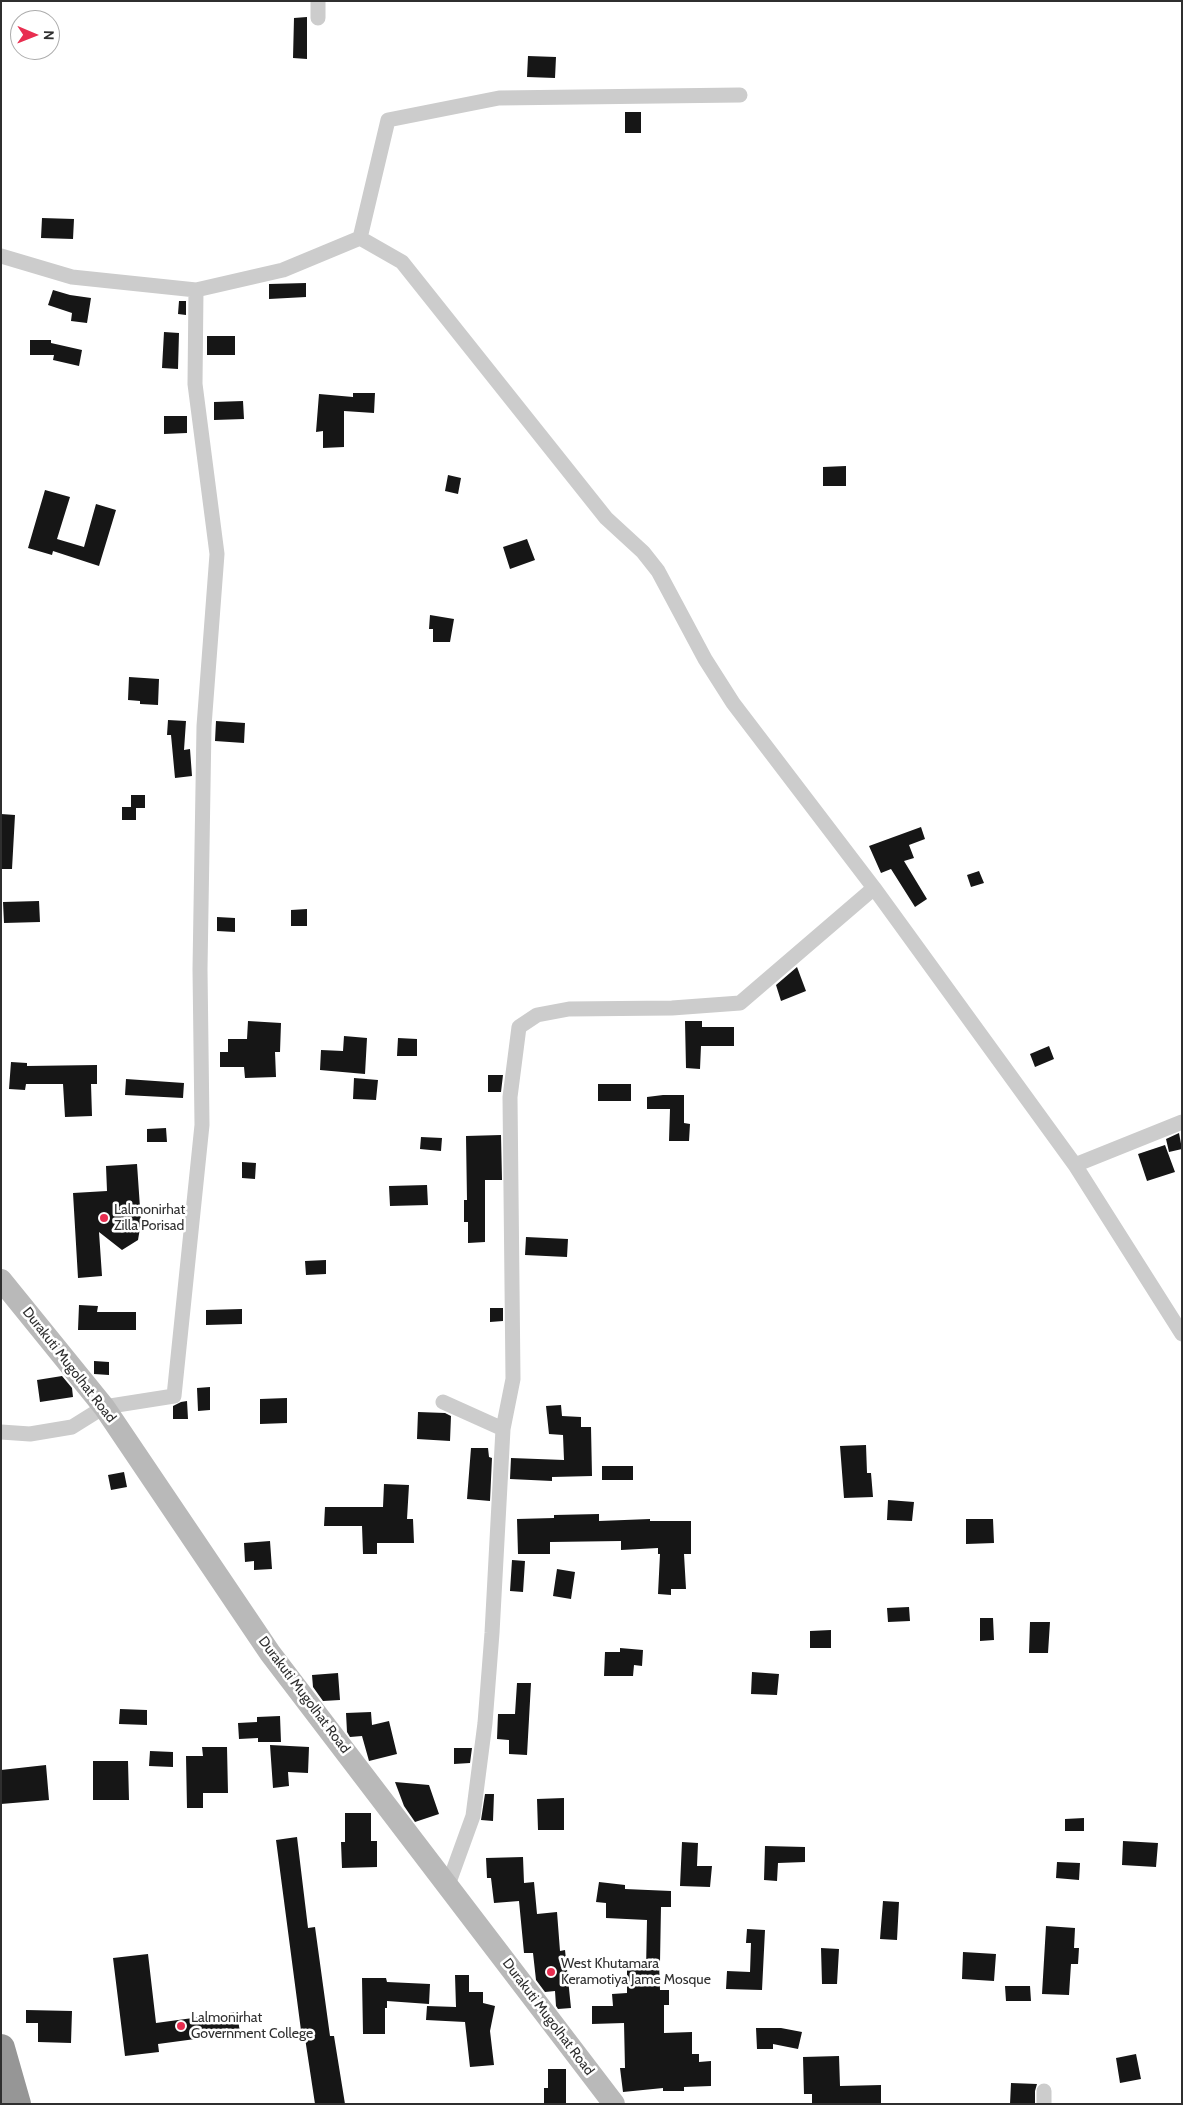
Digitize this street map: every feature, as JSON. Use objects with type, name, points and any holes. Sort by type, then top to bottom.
[{"type":"highway","points":[[1,2048],[17,2104]]},
{"type":"main road","name":"Durakuti Mugolhat Road","points":[[1,1280],[104,1407],[270,1652],[614,2104]]},
{"type":"street","points":[[318,1],[318,18]]},
{"type":"street","points":[[360,238],[388,120],[499,98],[740,95]]},
{"type":"street","points":[[1,256],[72,277],[196,290],[283,270],[360,238]]},
{"type":"street","points":[[360,238],[402,262],[606,518],[643,552],[658,571],[705,659],[732,703],[874,888],[1075,1165],[1182,1334]]},
{"type":"street","points":[[1,1432],[30,1434],[72,1427],[104,1407],[174,1396],[202,1125],[200,969],[204,726],[217,554],[195,384],[196,290]]},
{"type":"street","points":[[448,1885],[473,1816],[485,1723],[492,1633],[502,1429],[513,1379],[510,1097],[519,1027],[537,1015],[569,1009],[672,1008],[740,1003],[874,888]]},
{"type":"street","points":[[1075,1165],[1182,1122]]},
{"type":"street","points":[[443,1402],[502,1429]]},
{"type":"building","points":[[307,17],[307,59],[293,58],[294,18]]},
{"type":"building","points":[[528,56],[556,57],[555,78],[527,77]]},
{"type":"building","points":[[625,112],[641,112],[641,133],[625,133]]},
{"type":"building","points":[[42,218],[74,219],[73,239],[41,238]]},
{"type":"building","points":[[306,283],[306,297],[269,299],[269,284]]},
{"type":"building","points":[[53,290],[91,298],[87,323],[71,321],[72,313],[48,305]]},
{"type":"building","points":[[179,301],[186,301],[186,315],[178,314]]},
{"type":"building","points":[[164,332],[179,333],[178,369],[162,368]]},
{"type":"building","points":[[207,336],[235,336],[235,355],[207,355]]},
{"type":"building","points":[[30,340],[51,340],[51,343],[82,350],[79,366],[53,360],[54,355],[30,355]]},
{"type":"building","points":[[353,393],[375,393],[374,413],[344,411],[344,447],[323,448],[323,431],[316,432],[319,394],[353,397]]},
{"type":"building","points":[[243,401],[244,419],[214,420],[214,402]]},
{"type":"building","points":[[164,416],[187,416],[187,433],[164,434]]},
{"type":"building","points":[[846,466],[846,486],[823,486],[823,467]]},
{"type":"building","points":[[448,475],[461,478],[458,494],[445,491]]},
{"type":"building","points":[[45,490],[70,497],[57,539],[84,547],[96,504],[116,510],[99,566],[53,551],[52,555],[28,548]]},
{"type":"building","points":[[527,539],[535,560],[510,569],[503,547]]},
{"type":"building","points":[[430,615],[454,619],[450,642],[433,642],[433,629],[429,629]]},
{"type":"building","points":[[129,677],[159,679],[158,705],[140,704],[140,701],[128,700]]},
{"type":"building","points":[[168,720],[186,721],[184,750],[190,749],[192,776],[175,778],[171,735],[167,735]]},
{"type":"building","points":[[216,721],[245,723],[244,743],[215,741]]},
{"type":"building","points":[[131,795],[145,795],[145,808],[136,808],[136,820],[122,820],[122,807],[131,807]]},
{"type":"building","points":[[1,814],[15,815],[12,869],[1,869]]},
{"type":"building","points":[[921,827],[925,839],[909,845],[914,858],[904,861],[927,899],[915,907],[891,869],[881,873],[869,846]]},
{"type":"building","points":[[979,871],[984,883],[971,887],[967,875]]},
{"type":"building","points":[[39,901],[40,922],[4,923],[3,902]]},
{"type":"building","points":[[307,909],[307,926],[291,926],[291,910]]},
{"type":"building","points":[[217,917],[235,918],[235,932],[217,931]]},
{"type":"building","points":[[797,967],[806,991],[781,1001],[776,985]]},
{"type":"building","points":[[248,1021],[281,1023],[280,1052],[275,1052],[276,1077],[245,1078],[244,1067],[220,1067],[220,1052],[228,1052],[228,1039],[247,1039]]},
{"type":"building","points":[[685,1021],[702,1021],[702,1027],[734,1027],[734,1046],[701,1046],[700,1069],[686,1068]]},
{"type":"building","points":[[344,1036],[367,1038],[365,1074],[320,1070],[321,1050],[343,1051]]},
{"type":"building","points":[[398,1038],[417,1039],[417,1056],[397,1056]]},
{"type":"building","points":[[1049,1046],[1054,1059],[1035,1067],[1030,1054]]},
{"type":"building","points":[[11,1062],[27,1063],[27,1066],[97,1065],[97,1084],[91,1084],[92,1116],[65,1117],[63,1084],[26,1084],[25,1090],[9,1089]]},
{"type":"building","points":[[488,1075],[503,1075],[501,1092],[488,1092]]},
{"type":"building","points":[[354,1078],[378,1080],[376,1100],[353,1099]]},
{"type":"building","points":[[126,1079],[184,1083],[183,1098],[125,1095]]},
{"type":"building","points":[[598,1084],[631,1084],[631,1101],[598,1101]]},
{"type":"building","points":[[684,1095],[684,1123],[690,1124],[689,1141],[669,1141],[670,1109],[647,1109],[647,1097]]},
{"type":"building","points":[[166,1128],[167,1142],[147,1142],[147,1129]]},
{"type":"building","points":[[1179,1133],[1182,1149],[1169,1152],[1166,1139]]},
{"type":"building","points":[[501,1135],[502,1180],[485,1180],[485,1242],[468,1243],[468,1222],[464,1222],[464,1200],[467,1200],[466,1136]]},
{"type":"building","points":[[421,1137],[442,1138],[441,1151],[420,1149]]},
{"type":"building","points":[[1165,1145],[1175,1172],[1147,1181],[1138,1154]]},
{"type":"building","points":[[242,1162],[256,1163],[255,1179],[242,1178]]},
{"type":"building","name":"Lalmonirhat Zilla Porisad","points":[[137,1164],[141,1222],[138,1240],[122,1250],[99,1232],[102,1276],[78,1278],[73,1193],[107,1191],[106,1166]]},
{"type":"building","points":[[427,1185],[428,1205],[390,1206],[389,1186]]},
{"type":"building","points":[[526,1237],[568,1239],[567,1257],[525,1255]]},
{"type":"building","points":[[326,1260],[326,1274],[306,1275],[305,1261]]},
{"type":"building","points":[[79,1305],[98,1306],[97,1312],[136,1312],[136,1330],[78,1330]]},
{"type":"building","points":[[490,1308],[503,1308],[503,1321],[490,1322]]},
{"type":"building","points":[[242,1309],[242,1324],[206,1325],[206,1310]]},
{"type":"building","points":[[94,1361],[109,1362],[109,1375],[94,1374]]},
{"type":"building","points":[[62,1376],[72,1388],[73,1397],[40,1402],[37,1380]]},
{"type":"building","points":[[210,1387],[210,1410],[198,1411],[197,1388]]},
{"type":"building","points":[[287,1398],[287,1423],[260,1424],[260,1399]]},
{"type":"building","points":[[187,1401],[188,1419],[173,1419],[173,1406]]},
{"type":"building","points":[[561,1405],[562,1416],[581,1417],[581,1427],[591,1427],[592,1476],[552,1477],[552,1481],[510,1479],[511,1458],[564,1460],[563,1435],[549,1434],[546,1406]]},
{"type":"building","points":[[418,1412],[445,1413],[451,1416],[450,1441],[417,1439]]},
{"type":"building","points":[[866,1445],[867,1473],[871,1473],[873,1497],[844,1498],[840,1446]]},
{"type":"building","points":[[471,1448],[488,1448],[489,1457],[492,1458],[490,1501],[467,1499]]},
{"type":"building","points":[[602,1466],[633,1466],[633,1480],[602,1480]]},
{"type":"building","points":[[124,1472],[127,1487],[111,1490],[108,1475]]},
{"type":"building","points":[[384,1484],[409,1485],[407,1519],[413,1519],[414,1543],[377,1543],[377,1554],[363,1554],[362,1526],[324,1526],[325,1507],[383,1507]]},
{"type":"building","points":[[888,1500],[914,1502],[912,1521],[887,1520]]},
{"type":"building","points":[[599,1514],[599,1521],[650,1519],[650,1521],[691,1521],[691,1554],[684,1554],[686,1589],[671,1589],[671,1595],[658,1594],[660,1554],[658,1554],[658,1548],[621,1550],[621,1541],[550,1542],[550,1554],[518,1554],[517,1519],[554,1518],[554,1515]]},
{"type":"building","points":[[966,1519],[993,1519],[994,1543],[966,1544]]},
{"type":"building","points":[[270,1541],[272,1569],[254,1570],[254,1561],[245,1562],[244,1543]]},
{"type":"building","points":[[512,1560],[525,1561],[523,1592],[510,1591]]},
{"type":"building","points":[[557,1569],[575,1572],[571,1599],[553,1596]]},
{"type":"building","points":[[909,1607],[910,1621],[888,1622],[887,1608]]},
{"type":"building","points":[[980,1618],[993,1618],[994,1640],[980,1641]]},
{"type":"building","points":[[1030,1622],[1050,1622],[1048,1653],[1029,1653]]},
{"type":"building","points":[[831,1630],[831,1648],[810,1648],[810,1631]]},
{"type":"building","points":[[620,1648],[643,1650],[642,1666],[634,1665],[633,1676],[604,1676],[605,1652],[620,1652]]},
{"type":"building","points":[[752,1672],[779,1674],[777,1695],[751,1694]]},
{"type":"building","points":[[338,1673],[340,1700],[323,1701],[313,1687],[312,1675]]},
{"type":"building","points":[[517,1683],[531,1683],[527,1755],[509,1754],[509,1740],[497,1739],[498,1714],[515,1714]]},
{"type":"building","points":[[120,1709],[147,1710],[147,1725],[119,1724]]},
{"type":"building","points":[[371,1712],[372,1725],[389,1721],[397,1754],[369,1761],[362,1736],[350,1737],[347,1732],[346,1713]]},
{"type":"building","points":[[280,1716],[281,1742],[258,1742],[258,1738],[239,1739],[238,1723],[257,1722],[257,1717]]},
{"type":"building","points":[[270,1745],[309,1747],[308,1773],[288,1772],[289,1786],[273,1788]]},
{"type":"building","points":[[202,1747],[227,1747],[228,1793],[203,1793],[203,1808],[187,1808],[186,1756],[203,1756]]},
{"type":"building","points":[[454,1748],[472,1748],[470,1763],[454,1764]]},
{"type":"building","points":[[150,1751],[173,1752],[173,1767],[149,1766]]},
{"type":"building","points":[[93,1761],[128,1761],[129,1800],[93,1800]]},
{"type":"building","points":[[46,1765],[49,1800],[1,1804],[1,1770]]},
{"type":"building","points":[[395,1782],[429,1785],[439,1814],[415,1822],[404,1806]]},
{"type":"building","points":[[485,1794],[494,1794],[493,1821],[481,1820]]},
{"type":"building","points":[[564,1798],[564,1830],[538,1830],[537,1799]]},
{"type":"building","points":[[345,1813],[371,1813],[371,1841],[377,1841],[377,1867],[342,1868],[341,1842],[345,1842]]},
{"type":"building","points":[[1084,1818],[1084,1831],[1065,1831],[1065,1819]]},
{"type":"building","points":[[297,1837],[308,1928],[315,1927],[330,2036],[334,2036],[345,2104],[315,2104],[305,2038],[302,2038],[276,1840]]},
{"type":"building","points":[[1123,1841],[1158,1843],[1156,1867],[1122,1865]]},
{"type":"building","points":[[682,1842],[698,1843],[697,1866],[712,1866],[710,1887],[680,1886]]},
{"type":"building","points":[[765,1846],[805,1847],[805,1862],[778,1863],[777,1881],[764,1880]]},
{"type":"building","points":[[523,1857],[524,1883],[534,1882],[537,1914],[557,1912],[560,1951],[565,1950],[571,2008],[558,2009],[555,1991],[545,1992],[536,1980],[533,1953],[524,1953],[519,1901],[494,1903],[491,1878],[487,1878],[486,1858]]},
{"type":"building","points":[[1057,1862],[1080,1863],[1079,1880],[1056,1878]]},
{"type":"building","points":[[599,1882],[625,1885],[625,1889],[671,1891],[671,1907],[661,1907],[660,1990],[669,1990],[669,2005],[664,2005],[664,2033],[692,2032],[692,2054],[699,2054],[699,2062],[711,2061],[711,2086],[684,2087],[684,2091],[663,2091],[663,2088],[623,2092],[620,2068],[625,2068],[624,2023],[592,2024],[592,2006],[613,2006],[612,1994],[627,1993],[627,1970],[646,1970],[647,1920],[606,1918],[606,1903],[596,1902]]},
{"type":"building","points":[[883,1901],[899,1902],[897,1940],[880,1939]]},
{"type":"building","points":[[1046,1926],[1075,1928],[1074,1948],[1079,1948],[1078,1964],[1071,1964],[1069,1995],[1042,1994]]},
{"type":"building","points":[[747,1929],[765,1930],[762,1990],[726,1989],[727,1971],[750,1972],[751,1943],[746,1943]]},
{"type":"building","points":[[821,1948],[839,1949],[837,1984],[822,1984]]},
{"type":"building","points":[[963,1952],[996,1954],[994,1981],[962,1979]]},
{"type":"building","points":[[148,1954],[156,2023],[237,2012],[240,2033],[158,2044],[159,2052],[125,2056],[113,1958]]},
{"type":"building","points":[[455,1975],[469,1975],[469,1992],[483,1992],[483,2003],[495,2006],[490,2031],[494,2065],[470,2067],[465,2022],[426,2020],[427,2006],[456,2007]]},
{"type":"building","points":[[362,1978],[386,1978],[387,1982],[430,1984],[429,2004],[387,2001],[387,2008],[385,2008],[385,2034],[363,2034]]},
{"type":"building","points":[[1005,1986],[1030,1986],[1031,2001],[1006,2001]]},
{"type":"building","points":[[26,2010],[72,2011],[71,2043],[38,2042],[38,2023],[26,2023]]},
{"type":"building","points":[[756,2028],[781,2028],[802,2032],[798,2049],[773,2044],[773,2049],[757,2049]]},
{"type":"building","points":[[1136,2054],[1141,2079],[1120,2083],[1116,2058]]},
{"type":"building","points":[[839,2056],[840,2086],[881,2085],[881,2104],[812,2104],[812,2094],[804,2094],[803,2057]]},
{"type":"building","points":[[548,2069],[566,2069],[566,2104],[544,2104],[544,2088],[548,2088]]},
{"type":"building","points":[[1011,2083],[1037,2084],[1035,2104],[1010,2104]]},
{"type":"place","name":"Lalmonirhat Zilla Porisad","points":[[104,1218]]},
{"type":"place","name":"West Khutamara Keramotiya Jame Mosque","points":[[551,1972]]},
{"type":"place","name":"Lalmonirhat Government College","points":[[181,2026]]}]
